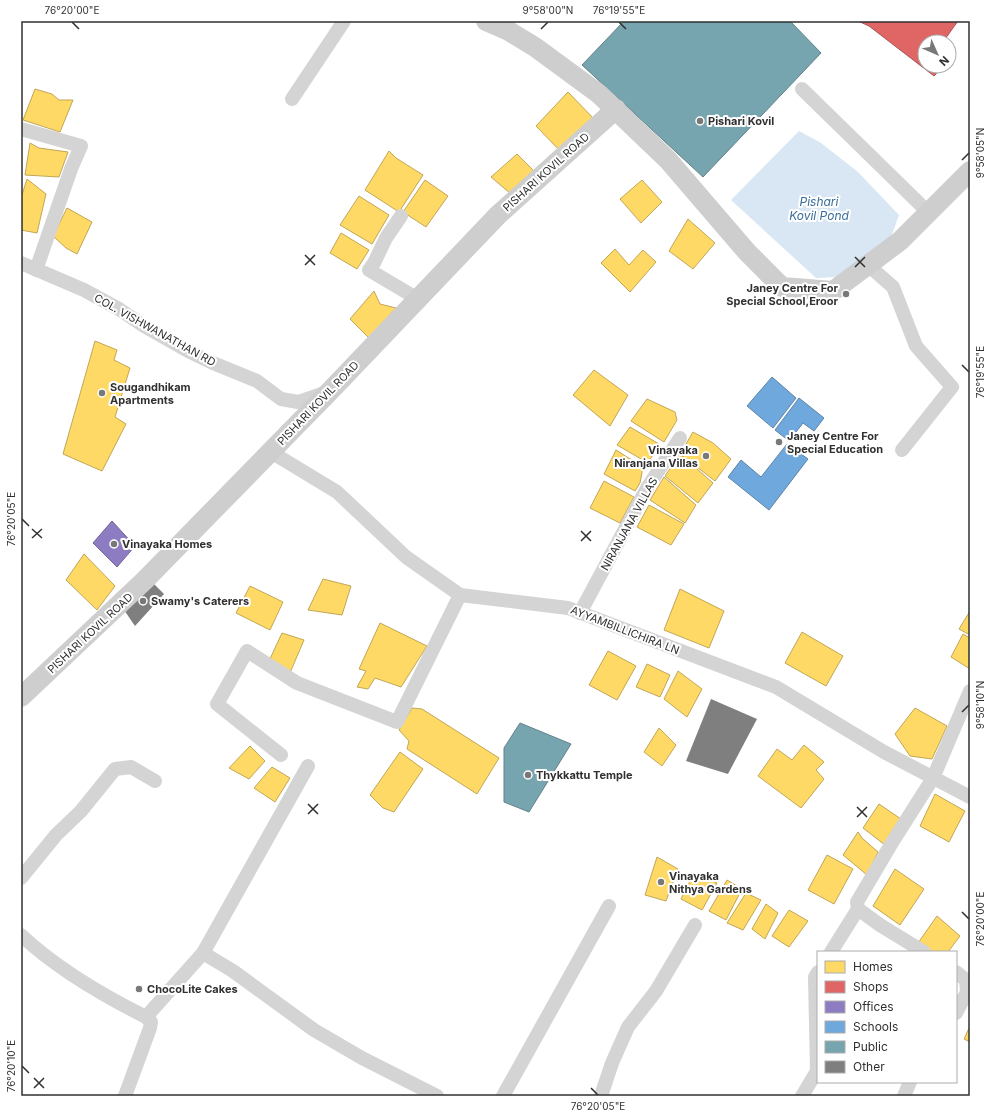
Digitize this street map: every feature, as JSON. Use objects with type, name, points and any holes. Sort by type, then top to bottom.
[{"type":"street","points":[[292,99],[344,21]]},
{"type":"street","points":[[486,21],[507,30],[535,47],[599,94],[616,109],[668,160],[747,252],[782,287],[833,291],[900,241],[970,171]]},
{"type":"street","points":[[802,89],[929,213]]},
{"type":"street","name":"PISHARI KOVIL ROAD","points":[[21,697],[145,580],[331,390],[498,215],[616,109]]},
{"type":"street","points":[[21,128],[81,146],[71,169],[36,270]]},
{"type":"street","points":[[401,216],[386,238],[369,270],[418,299]]},
{"type":"street","name":"COL. VISHWANATHAN RD","points":[[21,263],[84,290],[119,309],[144,326],[188,351],[257,381],[280,399],[298,402],[331,390]]},
{"type":"street","points":[[868,265],[893,287],[916,346],[952,387],[902,450]]},
{"type":"street","name":"NIRANJANA VILLAS","points":[[580,613],[647,488],[680,438]]},
{"type":"street","name":"AYYAMBILLICHIRA LN","points":[[271,452],[337,492],[406,557],[460,595],[568,608],[776,687],[884,752],[970,797]]},
{"type":"street","points":[[280,755],[217,704],[247,651],[297,683],[397,722],[460,595]]},
{"type":"street","points":[[832,951],[858,909],[857,902],[861,895],[933,778],[970,691]]},
{"type":"street","points":[[146,1018],[203,953],[308,766]]},
{"type":"street","points":[[21,878],[56,835],[81,810],[115,769],[132,767],[155,781]]},
{"type":"street","points":[[503,1096],[609,906]]},
{"type":"street","points":[[858,909],[880,925],[922,951]]},
{"type":"street","points":[[601,1096],[612,1063],[628,1028],[656,991],[695,925]]},
{"type":"street","points":[[21,935],[36,949],[86,985],[151,1022],[124,1096]]},
{"type":"street","points":[[203,953],[233,971],[314,1030],[362,1058],[437,1096]]},
{"type":"street","points":[[957,973],[966,980],[967,992],[957,1011]]},
{"type":"street","points":[[802,1096],[817,1071],[815,977],[817,974]]},
{"type":"street","points":[[904,1096],[910,1083]]},
{"type":"water","name":"Pishari Kovil Pond","points":[[799,131],[821,143],[858,172],[899,215],[891,237],[838,277],[816,278],[731,200]]},
{"type":"building: Homes","points":[[35,89],[52,94],[59,100],[73,100],[60,132],[23,120]]},
{"type":"building: Homes","points":[[568,92],[595,120],[562,153],[536,126]]},
{"type":"building: Homes","points":[[30,143],[39,148],[68,152],[59,177],[25,175]]},
{"type":"building: Homes","points":[[389,151],[396,158],[423,175],[399,212],[365,190]]},
{"type":"building: Homes","points":[[517,154],[534,171],[511,194],[491,177]]},
{"type":"building: Homes","points":[[27,179],[46,194],[37,233],[21,230],[21,198]]},
{"type":"building: Homes","points":[[425,180],[448,196],[426,227],[403,212]]},
{"type":"building: Homes","points":[[642,180],[662,202],[641,223],[620,199]]},
{"type":"building: Homes","points":[[359,196],[389,215],[372,244],[340,225]]},
{"type":"building: Homes","points":[[67,208],[92,222],[77,254],[66,248],[53,236]]},
{"type":"building: Homes","points":[[688,219],[715,243],[693,269],[669,251]]},
{"type":"building: Homes","points":[[341,233],[369,250],[357,269],[330,253]]},
{"type":"building: Homes","points":[[615,249],[629,265],[643,250],[656,262],[630,292],[601,263]]},
{"type":"building: Homes","points":[[374,291],[380,304],[396,308],[369,338],[350,319]]},
{"type":"building: Homes","name":"Sougandhikam Apartments","points":[[95,341],[117,350],[114,360],[130,368],[115,417],[126,424],[102,471],[63,454]]},
{"type":"building: Homes","points":[[594,370],[628,395],[610,426],[573,395]]},
{"type":"building: Homes","name":"Vinayaka Niranjana Villas","points":[[647,399],[675,412],[677,420],[664,442],[631,421]]},
{"type":"building: Homes","name":"Vinayaka Niranjana Villas","points":[[630,427],[659,444],[648,463],[617,445]]},
{"type":"building: Homes","name":"Vinayaka Niranjana Villas","points":[[693,432],[713,443],[731,459],[715,481],[680,454]]},
{"type":"building: Homes","name":"Vinayaka Niranjana Villas","points":[[616,450],[643,467],[640,483],[635,491],[604,474]]},
{"type":"building: Homes","name":"Vinayaka Niranjana Villas","points":[[680,454],[713,483],[698,503],[665,476]]},
{"type":"building: Homes","name":"Vinayaka Niranjana Villas","points":[[664,477],[696,505],[685,523],[650,500]]},
{"type":"building: Homes","name":"Vinayaka Niranjana Villas","points":[[604,481],[634,497],[620,523],[590,508]]},
{"type":"building: Homes","points":[[649,505],[684,524],[671,545],[637,527]]},
{"type":"building: Homes","points":[[84,554],[115,586],[97,610],[66,580]]},
{"type":"building: Homes","points":[[323,579],[351,586],[342,615],[308,610]]},
{"type":"building: Homes","points":[[250,586],[283,602],[270,630],[236,613]]},
{"type":"building: Homes","points":[[680,589],[724,611],[709,648],[664,630]]},
{"type":"building: Homes","points":[[970,611],[970,635],[959,629]]},
{"type":"building: Homes","points":[[380,623],[427,646],[401,687],[375,678],[368,689],[357,687],[366,671],[359,669]]},
{"type":"building: Homes","points":[[802,632],[843,656],[826,686],[785,663]]},
{"type":"building: Homes","points":[[282,633],[304,640],[289,675],[269,661]]},
{"type":"building: Homes","points":[[963,634],[970,638],[970,669],[951,657]]},
{"type":"building: Homes","points":[[608,651],[636,666],[617,700],[589,685]]},
{"type":"building: Homes","points":[[647,664],[670,675],[660,697],[636,687]]},
{"type":"building: Homes","points":[[678,671],[702,689],[687,717],[664,699]]},
{"type":"building: Homes","points":[[412,708],[422,709],[499,758],[477,794],[407,749],[409,741],[399,730]]},
{"type":"building: Homes","points":[[915,708],[947,726],[932,759],[910,756],[895,734]]},
{"type":"building: Homes","points":[[659,728],[676,745],[662,766],[644,752]]},
{"type":"building: Homes","points":[[804,745],[824,762],[816,770],[824,779],[801,808],[758,776],[777,749],[792,760]]},
{"type":"building: Homes","points":[[250,746],[265,761],[249,779],[229,768]]},
{"type":"building: Homes","points":[[400,752],[423,769],[394,812],[383,808],[370,795]]},
{"type":"building: Homes","points":[[272,767],[290,778],[275,802],[254,788]]},
{"type":"building: Homes","points":[[935,794],[965,811],[949,842],[920,826]]},
{"type":"building: Homes","points":[[879,804],[901,819],[885,845],[863,828]]},
{"type":"building: Homes","points":[[858,832],[862,838],[878,852],[867,875],[843,855]]},
{"type":"building: Homes","points":[[827,855],[853,869],[834,904],[808,890]]},
{"type":"building: Homes","name":"Vinayaka Nithya Gardens","points":[[657,857],[678,869],[666,901],[645,895]]},
{"type":"building: Homes","points":[[895,869],[924,889],[900,925],[873,906]]},
{"type":"building: Homes","name":"Vinayaka Nithya Gardens","points":[[694,873],[717,883],[702,910],[681,899]]},
{"type":"building: Homes","name":"Vinayaka Nithya Gardens","points":[[727,880],[742,889],[726,920],[709,911]]},
{"type":"building: Homes","name":"Vinayaka Nithya Gardens","points":[[746,893],[761,900],[743,930],[727,923]]},
{"type":"building: Homes","name":"Vinayaka Nithya Gardens","points":[[766,904],[778,913],[765,939],[752,929]]},
{"type":"building: Homes","points":[[789,910],[808,921],[789,947],[772,936]]},
{"type":"building: Homes","points":[[937,916],[960,936],[949,951],[930,951],[918,943]]},
{"type":"building: Homes","points":[[970,1026],[970,1042],[964,1039]]},
{"type":"building: Shops","points":[[858,21],[958,21],[949,34],[917,34],[917,63],[869,26]]},
{"type":"building: Offices","name":"Vinayaka Homes","points":[[112,521],[135,546],[117,567],[93,543]]},
{"type":"building: Schools","name":"Janey Centre For Special Education","points":[[772,377],[796,398],[773,428],[747,406]]},
{"type":"building: Schools","name":"Janey Centre For Special Education","points":[[799,398],[824,418],[814,431],[803,423],[789,441],[775,430]]},
{"type":"building: Schools","name":"Janey Centre For Special Education","points":[[787,444],[808,459],[769,510],[728,477],[741,460],[761,477]]},
{"type":"building: Public","name":"Pishari Kovil","points":[[624,21],[790,21],[821,53],[703,177],[582,65]]},
{"type":"building: Public","name":"Thykkattu Temple","points":[[520,723],[571,744],[529,812],[504,802],[504,748]]},
{"type":"building: Other","name":"Swamy's Caterers","points":[[151,581],[164,594],[135,626],[122,607]]},
{"type":"building: Other","points":[[711,699],[757,719],[728,774],[686,761]]},
{"type":"place","name":"Pishari Kovil","points":[[700,121]]},
{"type":"place","name":"Janey Centre For Special School,Eroor","points":[[846,294]]},
{"type":"place","name":"Sougandhikam Apartments","points":[[102,393]]},
{"type":"place","name":"Janey Centre For Special Education","points":[[779,442]]},
{"type":"place","name":"Vinayaka Niranjana Villas","points":[[706,456]]},
{"type":"place","name":"Vinayaka Homes","points":[[114,544]]},
{"type":"place","name":"Swamy's Caterers","points":[[143,601]]},
{"type":"place","name":"Thykkattu Temple","points":[[528,775]]},
{"type":"place","name":"Vinayaka Nithya Gardens","points":[[661,882]]},
{"type":"place","name":"ChocoLite Cakes","points":[[139,989]]}]
